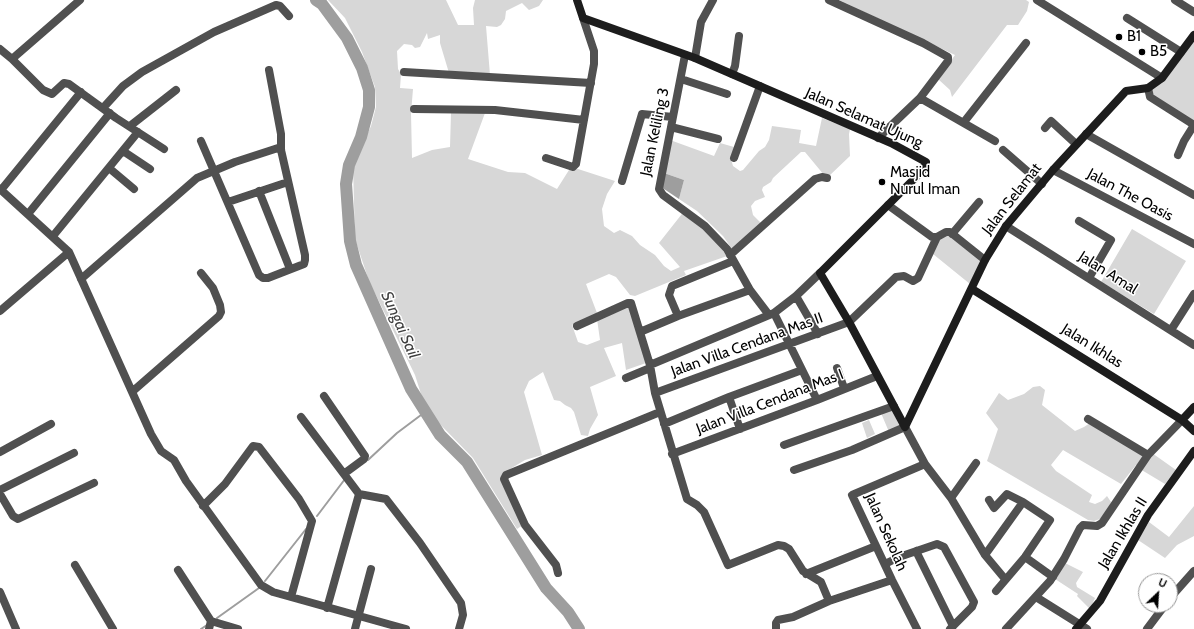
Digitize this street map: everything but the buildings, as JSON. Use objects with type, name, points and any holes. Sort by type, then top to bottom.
[{"type":"street","points":[[12,59],[80,0]]},
{"type":"street","points":[[546,158],[569,166],[575,166],[594,64],[594,51],[577,0]]},
{"type":"street","points":[[695,58],[705,16],[713,0]]},
{"type":"street","points":[[829,0],[923,43],[948,57],[948,61],[920,98],[878,138]]},
{"type":"street","points":[[1037,0],[1162,78]]},
{"type":"street","points":[[1175,0],[1194,12]]},
{"type":"street","points":[[102,108],[123,86],[142,72],[214,32],[276,5],[280,6],[289,16]]},
{"type":"street","name":"Jalan Selamat Ujung","points":[[583,18],[695,58],[878,138],[926,163],[922,170],[820,273]]},
{"type":"street","points":[[1127,18],[1181,52]]},
{"type":"street","name":"Jalan Selamat","points":[[905,427],[972,289],[984,260],[1006,226],[1076,144],[1126,91],[1148,88],[1162,78],[1194,35]]},
{"type":"street","points":[[732,74],[735,66],[739,36]]},
{"type":"street","points":[[964,122],[1026,43]]},
{"type":"street","points":[[0,49],[12,59],[42,90],[54,94],[65,82],[164,149]]},
{"type":"street","name":"Jalan Keliling 3","points":[[685,55],[658,185],[660,192],[705,226],[732,258],[750,290],[771,314],[790,345],[817,400]]},
{"type":"street","points":[[201,141],[261,278],[268,278],[304,264],[305,260],[280,150],[282,143],[281,134],[269,70]]},
{"type":"street","points":[[404,72],[591,83]]},
{"type":"street","points":[[681,79],[727,94]]},
{"type":"street","points":[[734,158],[760,86]]},
{"type":"street","points":[[1148,88],[1150,97],[1194,125],[1184,141],[1178,155]]},
{"type":"street","points":[[130,126],[176,90]]},
{"type":"street","points":[[81,92],[0,189],[69,252],[133,391],[151,434],[161,451],[174,460],[203,506],[261,585],[273,592],[406,629]]},
{"type":"street","points":[[920,98],[995,141]]},
{"type":"street","points":[[414,109],[495,110],[584,120]]},
{"type":"street","points":[[28,214],[110,113]]},
{"type":"street","points":[[622,180],[642,114],[673,117]]},
{"type":"street","points":[[1045,128],[1051,121],[1076,144]]},
{"type":"street","points":[[671,126],[718,139]]},
{"type":"street","points":[[53,236],[138,132]]},
{"type":"street","points":[[1086,134],[1194,195]]},
{"type":"street","points":[[81,279],[197,178],[278,148],[280,150]]},
{"type":"street","points":[[1003,150],[1042,184]]},
{"type":"street","points":[[123,151],[150,169]]},
{"type":"street","points":[[109,168],[134,189]]},
{"type":"street","name":"Jalan The Oasis","points":[[1053,170],[1194,244]]},
{"type":"street","points":[[678,316],[669,295],[672,286],[732,258],[815,179],[822,176],[827,178]]},
{"type":"street","points":[[228,202],[288,182]]},
{"type":"street","points":[[259,191],[290,269]]},
{"type":"street","points":[[952,234],[979,202]]},
{"type":"street","points":[[888,205],[932,237],[937,237],[946,232],[952,234],[984,260]]},
{"type":"street","points":[[1079,221],[1111,240],[1089,278]]},
{"type":"street","name":"Jalan Amal","points":[[1006,226],[1194,345]]},
{"type":"street","points":[[850,322],[896,277],[904,276],[913,281],[918,278],[937,237]]},
{"type":"street","points":[[0,311],[69,252]]},
{"type":"street","points":[[133,391],[219,316],[221,312],[220,305],[213,288],[201,272]]},
{"type":"street","points":[[626,378],[771,314],[796,296],[820,273],[850,322],[877,376],[925,464],[951,498],[985,555],[1005,579]]},
{"type":"street","name":"Jalan Ikhlas","points":[[972,289],[1182,420],[1194,431]]},
{"type":"street","points":[[640,332],[678,316],[750,290]]},
{"type":"street","points":[[1171,330],[1194,294]]},
{"type":"street","points":[[796,296],[818,334]]},
{"type":"street","points":[[577,326],[629,302],[632,305],[650,367],[660,412],[687,499],[697,505],[704,512],[728,565],[778,545],[782,545],[789,549],[806,574],[818,579],[829,601]]},
{"type":"street","name":"Jalan Villa Cendana Mas II","points":[[655,393],[850,322]]},
{"type":"street","points":[[837,368],[844,388]]},
{"type":"street","points":[[664,424],[729,397],[802,370]]},
{"type":"street","name":"Jalan Villa Cendana Mas I","points":[[672,454],[877,376]]},
{"type":"street","points":[[324,396],[365,456],[364,459],[345,473]]},
{"type":"street","points":[[729,397],[740,429]]},
{"type":"street","points":[[784,445],[894,406]]},
{"type":"street","points":[[1006,629],[1053,577],[1080,528],[1083,525],[1096,526],[1102,523],[1148,455],[1194,407]]},
{"type":"street","points":[[558,573],[556,565],[525,525],[504,479],[506,475],[660,412]]},
{"type":"street","points":[[301,417],[345,473],[359,494],[386,499],[420,543],[461,603],[463,615],[459,629]]},
{"type":"street","points":[[1088,419],[1148,455]]},
{"type":"street","points":[[0,452],[51,424]]},
{"type":"street","points":[[794,470],[852,450],[905,427]]},
{"type":"street","points":[[203,506],[225,484],[253,446],[259,447],[299,499],[312,521],[291,597]]},
{"type":"street","name":"Jalan Ikhlas II","points":[[1081,628],[1100,601],[1148,515],[1194,452]]},
{"type":"street","points":[[0,490],[74,453]]},
{"type":"street","points":[[951,498],[976,463]]},
{"type":"street","name":"Jalan Sekolah","points":[[918,629],[892,580],[886,564],[852,496],[925,464]]},
{"type":"street","points":[[0,494],[13,516],[18,519],[94,483]]},
{"type":"street","points":[[327,608],[359,494]]},
{"type":"street","points":[[989,500],[994,508],[1007,494],[1023,502],[1050,520],[1025,557],[996,591]]},
{"type":"street","points":[[985,555],[1023,502]]},
{"type":"street","points":[[886,564],[916,551],[937,544],[944,547],[974,602],[972,607],[951,627],[916,551]]},
{"type":"street","points":[[806,574],[876,546]]},
{"type":"street","points":[[1025,557],[1053,577]]},
{"type":"street","points":[[75,565],[113,629]]},
{"type":"street","points":[[355,629],[371,569]]},
{"type":"street","points":[[178,570],[210,625],[238,629]]},
{"type":"street","points":[[1178,589],[1194,571]]},
{"type":"street","points":[[776,629],[776,623],[778,620],[798,615],[829,601],[892,580]]},
{"type":"street","points":[[0,592],[16,629]]},
{"type":"street","points":[[1036,597],[1081,628]]},
{"type":"street","points":[[1147,629],[1159,613]]},
{"type":"shaded area","points":[[328,0],[446,0],[458,25],[474,25],[473,8],[475,0],[543,0],[539,6],[529,10],[522,3],[506,11],[505,19],[501,25],[497,27],[486,26],[490,75],[449,73],[440,43],[440,35],[428,39],[427,33],[420,47],[415,48],[412,45],[404,44],[397,51],[398,69],[401,74],[400,88],[413,89],[411,113],[412,158],[432,150],[450,147],[451,113],[485,113],[468,159],[508,172],[525,173],[557,189],[569,170],[578,169],[615,181],[607,194],[602,209],[604,226],[614,233],[620,230],[632,236],[640,245],[655,255],[664,266],[671,271],[680,267],[659,243],[685,210],[730,255],[684,271],[686,275],[635,296],[630,295],[616,277],[609,274],[586,284],[597,313],[572,325],[578,342],[587,345],[600,340],[597,319],[629,305],[646,363],[626,370],[622,343],[604,348],[616,376],[590,387],[598,415],[590,429],[588,436],[581,435],[574,412],[571,408],[560,401],[554,400],[543,372],[529,381],[524,392],[542,455],[525,460],[505,472],[523,525],[517,529],[473,458],[433,417],[421,394],[415,375],[369,281],[355,239],[353,166],[371,126],[376,107],[375,87],[362,52],[345,18]]},
{"type":"shaded area","points":[[839,0],[1026,0],[1029,2],[1027,11],[1018,25],[1007,25],[952,97],[950,90],[938,79],[955,55]]},
{"type":"shaded area","points":[[1194,35],[1194,124],[1158,102],[1148,88],[1162,78]]},
{"type":"shaded area","points":[[822,118],[850,129],[850,156],[829,176],[824,175],[805,152],[801,152],[773,178],[771,182],[763,187],[762,190],[765,197],[755,201],[751,206],[753,215],[762,224],[732,249],[723,236],[697,211],[679,199],[684,180],[664,173],[670,140],[714,156],[720,143],[734,147],[731,159],[733,166],[740,171],[743,170],[759,151],[765,147],[769,140],[772,126],[801,130],[799,143],[816,146]]},
{"type":"shaded area","points":[[664,173],[684,180],[679,199],[661,187]]},
{"type":"shaded area","points":[[1132,229],[1186,261],[1154,314],[1101,282]]},
{"type":"shaded area","points":[[947,233],[981,259],[970,284],[933,254],[940,239]]},
{"type":"shaded area","points":[[1040,386],[1045,390],[1042,405],[1075,431],[1090,423],[1143,456],[1138,465],[1136,465],[1121,484],[1063,450],[1051,465],[1056,471],[1092,495],[1089,502],[1095,504],[1102,501],[1107,496],[1111,502],[1100,519],[1094,521],[1088,520],[987,461],[998,429],[986,413],[999,393],[1008,400],[1024,394],[1033,387]]},
{"type":"shaded area","points":[[892,409],[900,427],[889,432],[881,413]]},
{"type":"shaded area","points":[[869,420],[875,434],[867,438],[862,423]]},
{"type":"shaded area","points":[[1152,453],[1176,470],[1165,484],[1140,469]]},
{"type":"shaded area","points":[[1194,506],[1194,536],[1177,545],[1165,558],[1138,540],[1149,522],[1169,537]]},
{"type":"shaded area","points":[[1065,563],[1083,572],[1076,583],[1077,587],[1095,598],[1090,609],[1077,596],[1078,594],[1055,579]]},
{"type":"waterway","name":"Sungai Sail","points":[[316,0],[322,4],[347,38],[362,68],[369,90],[369,107],[361,137],[349,165],[346,184],[350,241],[356,265],[411,389],[440,435],[467,462],[546,588],[568,612],[579,629]]},
{"type":"waterway","points":[[368,460],[397,433],[425,412]]},
{"type":"waterway","points":[[317,516],[345,479]]},
{"type":"waterway","points":[[265,581],[306,529]]},
{"type":"waterway","points":[[217,618],[259,588]]},
{"type":"waterway","points":[[201,629],[207,625]]},
{"type":"place","name":"B1","points":[[1119,37]]},
{"type":"place","name":"B5","points":[[1142,52]]},
{"type":"place","name":"Masjid Nurul Iman","points":[[882,182]]}]
